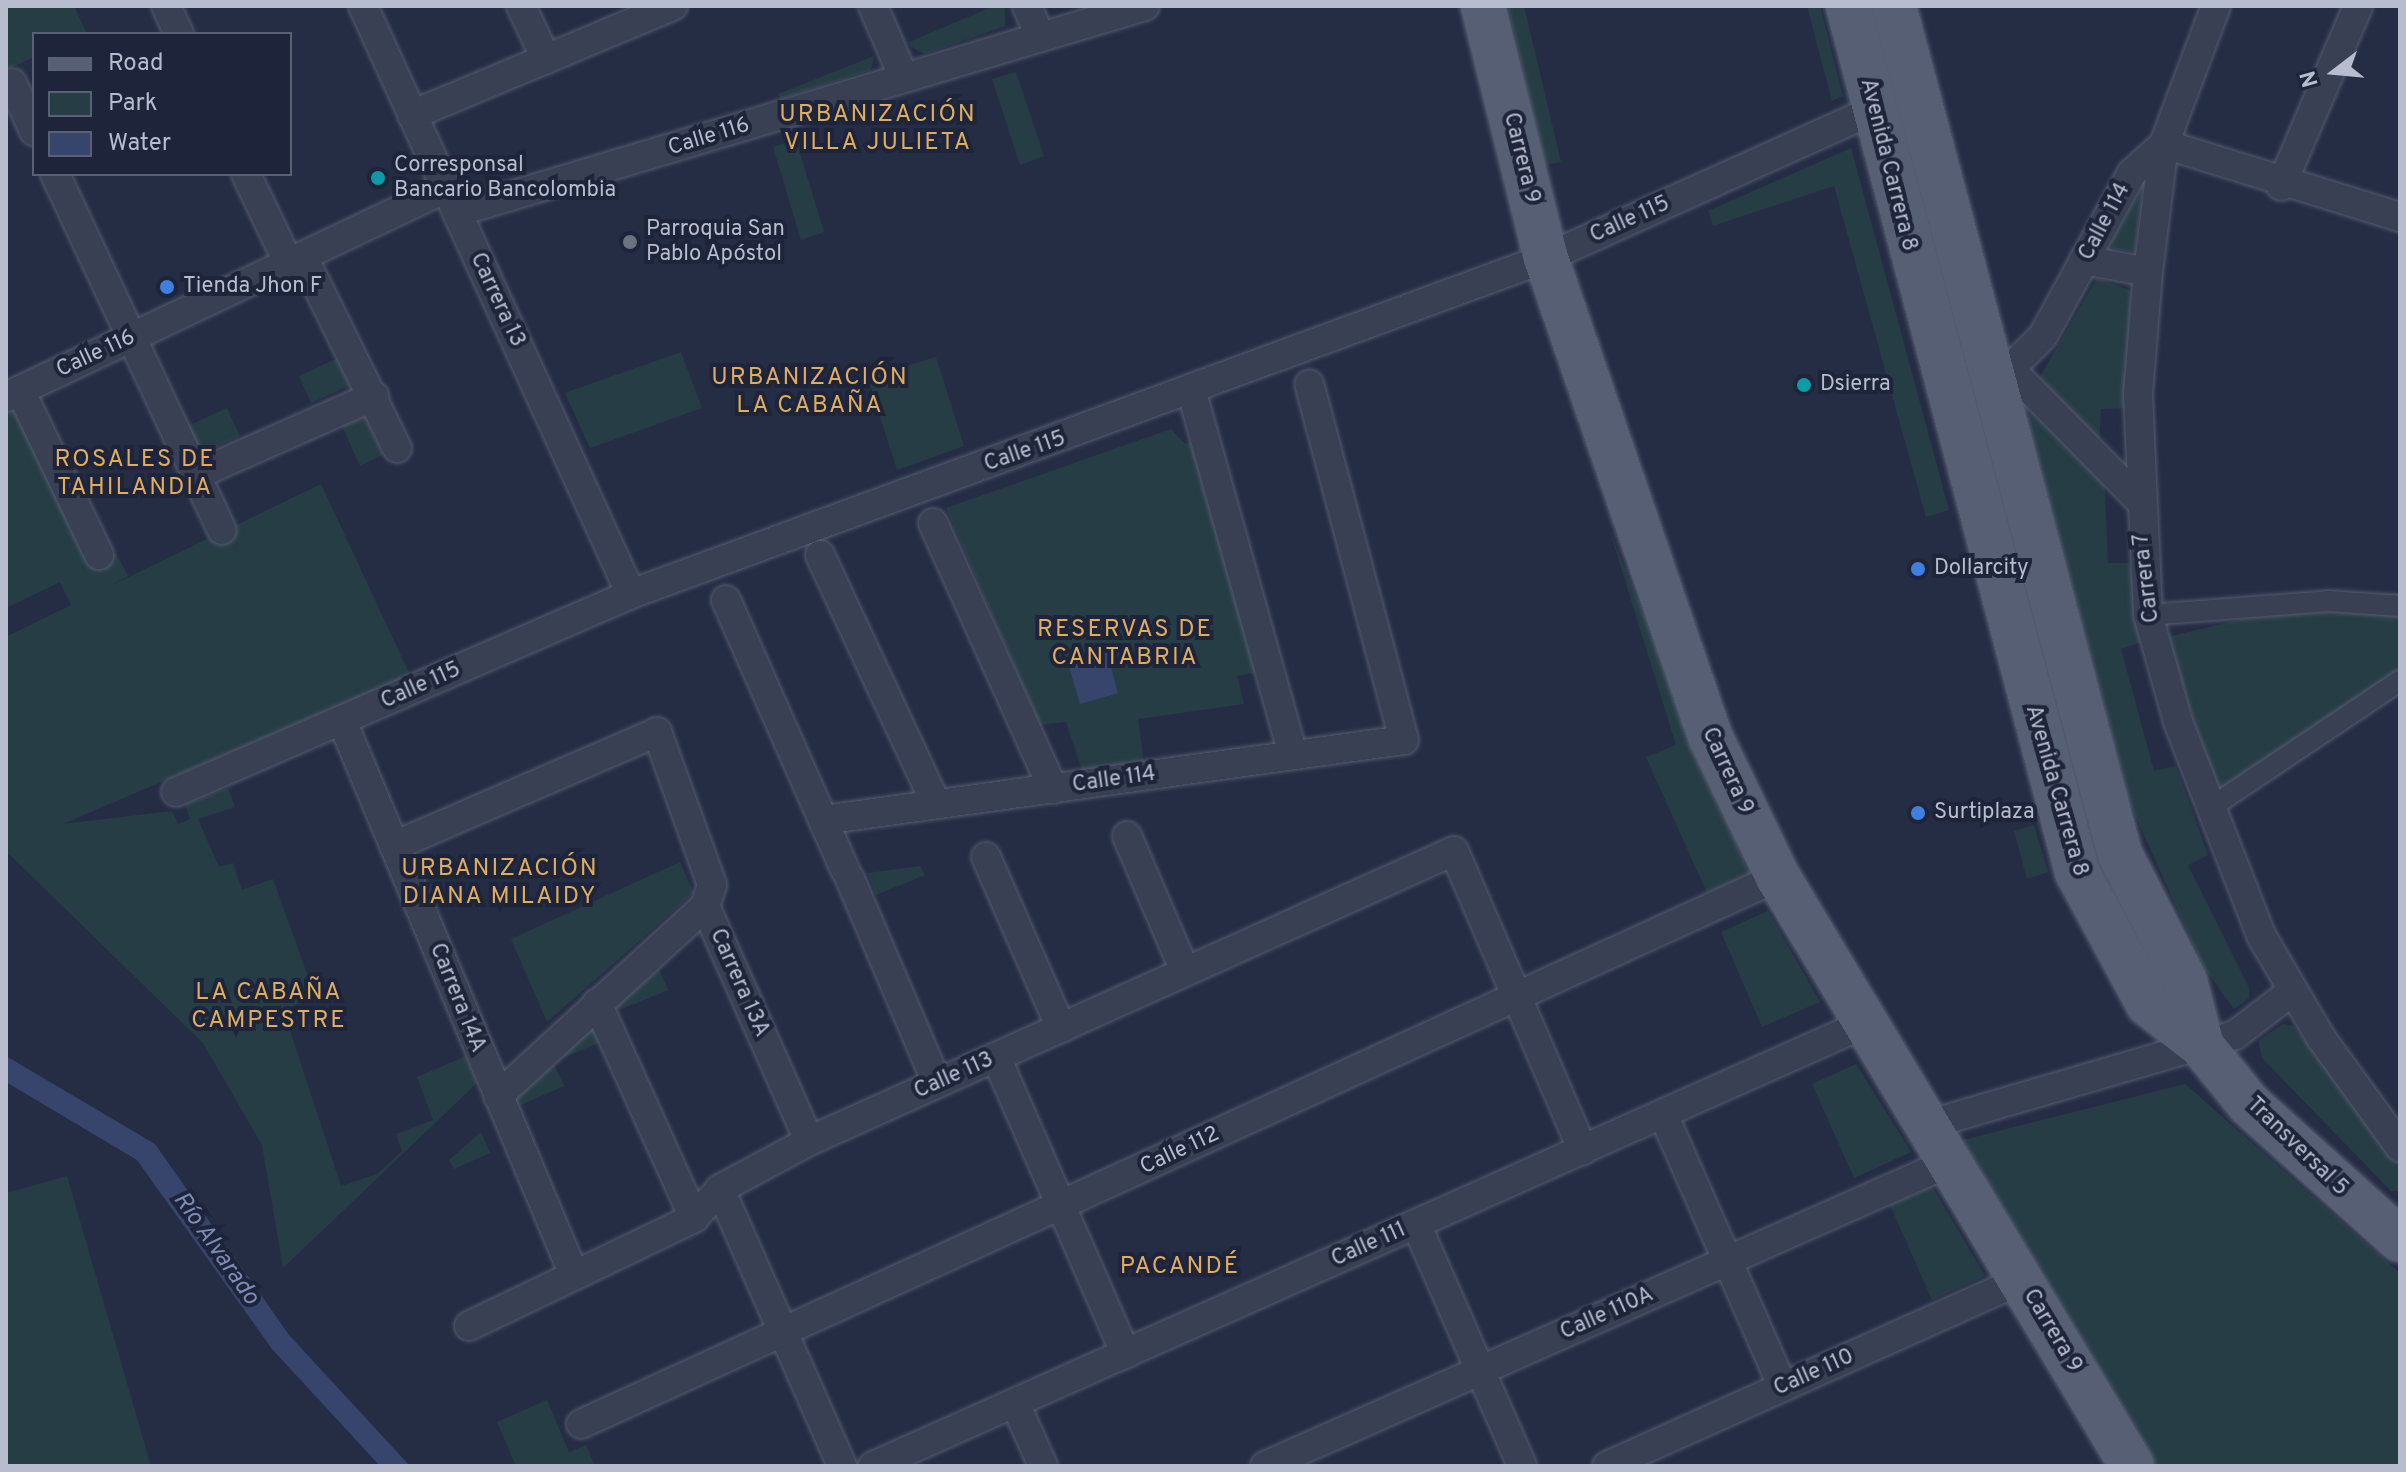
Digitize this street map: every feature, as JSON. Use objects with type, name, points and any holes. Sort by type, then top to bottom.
[{"type":"main road","name":"Carrera 9","points":[[1483,6],[1546,258],[1673,641],[1778,877],[2132,1466]]},
{"type":"main road","name":"Avenida Carrera 8","points":[[1848,6],[2077,872],[2148,1004],[2202,1046]]},
{"type":"main road","name":"Avenida Carrera 8","points":[[1894,6],[2002,379],[2120,854],[2185,981],[2202,1046]]},
{"type":"main road","name":"Transversal 5","points":[[2202,1046],[2249,1104],[2398,1235]]},
{"type":"street","points":[[166,6],[178,32]]},
{"type":"street","name":"Carrera 13","points":[[363,6],[631,594]]},
{"type":"street","points":[[521,6],[546,59]]},
{"type":"street","points":[[873,6],[904,78]]},
{"type":"street","points":[[1027,6],[1040,37]]},
{"type":"street","name":"Calle 116","points":[[13,393],[296,260],[452,200],[904,78],[1145,6]]},
{"type":"street","name":"Carrera 7","points":[[2216,6],[2164,144],[2148,272],[2138,499],[2148,615],[2210,808],[2291,992],[2400,1147]]},
{"type":"street","points":[[2281,186],[2358,6]]},
{"type":"street","points":[[412,115],[661,8]]},
{"type":"street","points":[[12,83],[32,127]]},
{"type":"street","name":"Calle 115","points":[[176,792],[631,594],[1192,393],[1546,258],[1874,110]]},
{"type":"street","points":[[2164,144],[2281,186],[2400,217]]},
{"type":"street","name":"Calle 114","points":[[2002,379],[2043,336],[2132,173],[2164,144]]},
{"type":"street","points":[[56,176],[222,530]]},
{"type":"street","points":[[247,176],[374,396],[397,448]]},
{"type":"street","points":[[2084,260],[2148,272]]},
{"type":"street","points":[[2002,379],[2138,499]]},
{"type":"street","name":"Calle 114","points":[[823,820],[1404,740],[1309,384]]},
{"type":"street","points":[[13,393],[99,555]]},
{"type":"street","points":[[1192,393],[1293,755]]},
{"type":"street","points":[[196,475],[374,396]]},
{"type":"street","points":[[933,523],[1053,789]]},
{"type":"street","points":[[820,555],[936,804]]},
{"type":"street","points":[[726,600],[937,1083]]},
{"type":"street","points":[[2148,615],[2328,601],[2400,606]]},
{"type":"street","points":[[2210,808],[2400,681]]},
{"type":"street","name":"Carrera 14A","points":[[342,721],[574,1275]]},
{"type":"street","name":"Carrera 13A","points":[[394,846],[657,732],[712,885],[705,906],[809,1141]]},
{"type":"street","points":[[1127,836],[1185,971]]},
{"type":"street","name":"Calle 113","points":[[469,1326],[694,1218],[720,1189],[809,1141],[1454,851],[1517,997]]},
{"type":"street","points":[[986,857],[1061,1028]]},
{"type":"street","name":"Calle 112","points":[[581,1424],[1778,877]]},
{"type":"street","points":[[498,1096],[705,906]]},
{"type":"street","points":[[1927,1125],[2235,1035],[2291,992]]},
{"type":"street","points":[[1517,997],[1583,1150]]},
{"type":"street","points":[[597,1003],[694,1218]]},
{"type":"street","name":"Calle 111","points":[[873,1466],[1866,1023]]},
{"type":"street","points":[[996,1057],[1126,1354]]},
{"type":"street","points":[[1663,1114],[1783,1387]]},
{"type":"street","name":"Calle 110A","points":[[1265,1466],[1950,1162]]},
{"type":"street","points":[[720,1189],[842,1466]]},
{"type":"street","points":[[1416,1224],[1522,1466]]},
{"type":"street","name":"Calle 110","points":[[1607,1466],[2021,1280]]},
{"type":"street","points":[[1015,1403],[1043,1466]]},
{"type":"green space","points":[[6,6],[74,6],[86,32],[32,32],[32,58],[6,70]]},
{"type":"green space","points":[[994,6],[1005,6],[1005,26],[925,54],[911,47],[909,42]]},
{"type":"green space","points":[[1508,6],[1524,6],[1561,162],[1545,165]]},
{"type":"green space","points":[[1807,6],[1820,6],[1843,96],[1832,101]]},
{"type":"green space","points":[[874,56],[871,70],[780,99],[778,94]]},
{"type":"green space","points":[[1016,72],[1044,156],[1020,165],[992,79]]},
{"type":"green space","points":[[796,140],[824,232],[801,240],[773,147]]},
{"type":"green space","points":[[1851,148],[1949,510],[1926,517],[1834,186],[1713,226],[1708,211]]},
{"type":"green space","points":[[2143,185],[2135,252],[2113,249],[2111,243]]},
{"type":"green space","points":[[2097,278],[2131,291],[2125,408],[2101,409],[2099,443],[2037,382]]},
{"type":"green space","points":[[681,352],[702,408],[590,448],[565,393]]},
{"type":"green space","points":[[936,357],[964,446],[897,470],[868,378]]},
{"type":"green space","points":[[338,358],[350,385],[311,403],[299,376]]},
{"type":"green space","points":[[20,407],[96,563],[116,553],[128,576],[106,588],[321,484],[410,675],[63,824],[172,811],[178,824],[190,819],[185,805],[228,788],[235,807],[198,819],[219,867],[233,863],[242,890],[273,879],[316,999],[283,1009],[341,1186],[377,1174],[402,1151],[396,1134],[433,1120],[417,1077],[466,1056],[477,1083],[283,1268],[262,1145],[203,1043],[6,851],[6,637],[71,605],[60,582],[6,608],[6,413]]},
{"type":"green space","points":[[227,408],[240,436],[201,454],[188,426]]},
{"type":"green space","points":[[2033,410],[2104,477],[2108,563],[2130,563],[2142,642],[2121,649],[2154,771],[2176,766],[2208,855],[2188,865],[2249,988],[2249,998],[2234,1009],[2203,966],[2127,797],[2026,420]]},
{"type":"green space","points":[[366,415],[383,455],[360,466],[342,426]]},
{"type":"green space","points":[[1171,429],[1185,444],[1195,442],[1260,672],[1237,676],[1244,704],[1138,719],[1144,762],[1082,770],[1066,722],[1040,725],[946,508]]},
{"type":"green space","points":[[1609,529],[1749,874],[1707,893],[1646,757],[1676,745]]},
{"type":"green space","points":[[2400,593],[2400,694],[2222,809],[2168,637],[2332,597]]},
{"type":"green space","points":[[2034,825],[2048,872],[2027,879],[2014,831]]},
{"type":"green space","points":[[680,862],[694,893],[547,1022],[511,939]]},
{"type":"green space","points":[[920,866],[925,875],[876,895],[868,873]]},
{"type":"green space","points":[[1768,911],[1820,1002],[1762,1027],[1721,932]]},
{"type":"green space","points":[[659,969],[668,990],[620,1010],[617,1004]]},
{"type":"green space","points":[[593,1024],[601,1042],[553,1062]]},
{"type":"green space","points":[[2283,1024],[2294,1026],[2400,1166],[2400,1191],[2391,1191],[2262,1058],[2258,1041]]},
{"type":"green space","points":[[553,1062],[564,1086],[516,1107],[513,1100]]},
{"type":"green space","points":[[1856,1064],[1911,1152],[1854,1178],[1812,1084]]},
{"type":"green space","points":[[2185,1084],[2400,1273],[2400,1466],[2149,1466],[1963,1140]]},
{"type":"green space","points":[[481,1132],[490,1153],[454,1169],[449,1160]]},
{"type":"green space","points":[[67,1176],[151,1466],[6,1466],[6,1193]]},
{"type":"green space","points":[[1932,1186],[1985,1276],[1932,1300],[1890,1205]]},
{"type":"green space","points":[[547,1400],[569,1452],[586,1445],[595,1466],[516,1466],[497,1422]]},
{"type":"water","points":[[1107,652],[1118,693],[1080,704],[1068,663]]},
{"type":"water","name":"Río Alvarado","points":[[6,1056],[155,1144],[289,1335],[410,1466],[380,1466],[272,1349],[137,1160],[6,1082]]},
{"type":"place","name":"Corresponsal Bancario Bancolombia","points":[[378,178]]},
{"type":"place","name":"Parroquia San Pablo Apóstol","points":[[630,242]]},
{"type":"place","name":"Tienda Jhon F","points":[[167,287]]},
{"type":"place","name":"Dsierra","points":[[1804,385]]},
{"type":"place","name":"Dollarcity","points":[[1918,569]]},
{"type":"place","name":"Surtiplaza","points":[[1918,813]]},
{"type":"district","name":"URBANIZACIÓN VILLA JULIETA","points":[[878,130]]},
{"type":"district","name":"URBANIZACIÓN LA CABAÑA","points":[[810,393]]},
{"type":"district","name":"ROSALES DE TAHILANDIA","points":[[135,475]]},
{"type":"district","name":"RESERVAS DE CANTABRIA","points":[[1125,645]]},
{"type":"district","name":"URBANIZACIÓN DIANA MILAIDY","points":[[500,884]]},
{"type":"district","name":"LA CABAÑA CAMPESTRE","points":[[269,1008]]},
{"type":"district","name":"PACANDÉ","points":[[1180,1268]]}]
